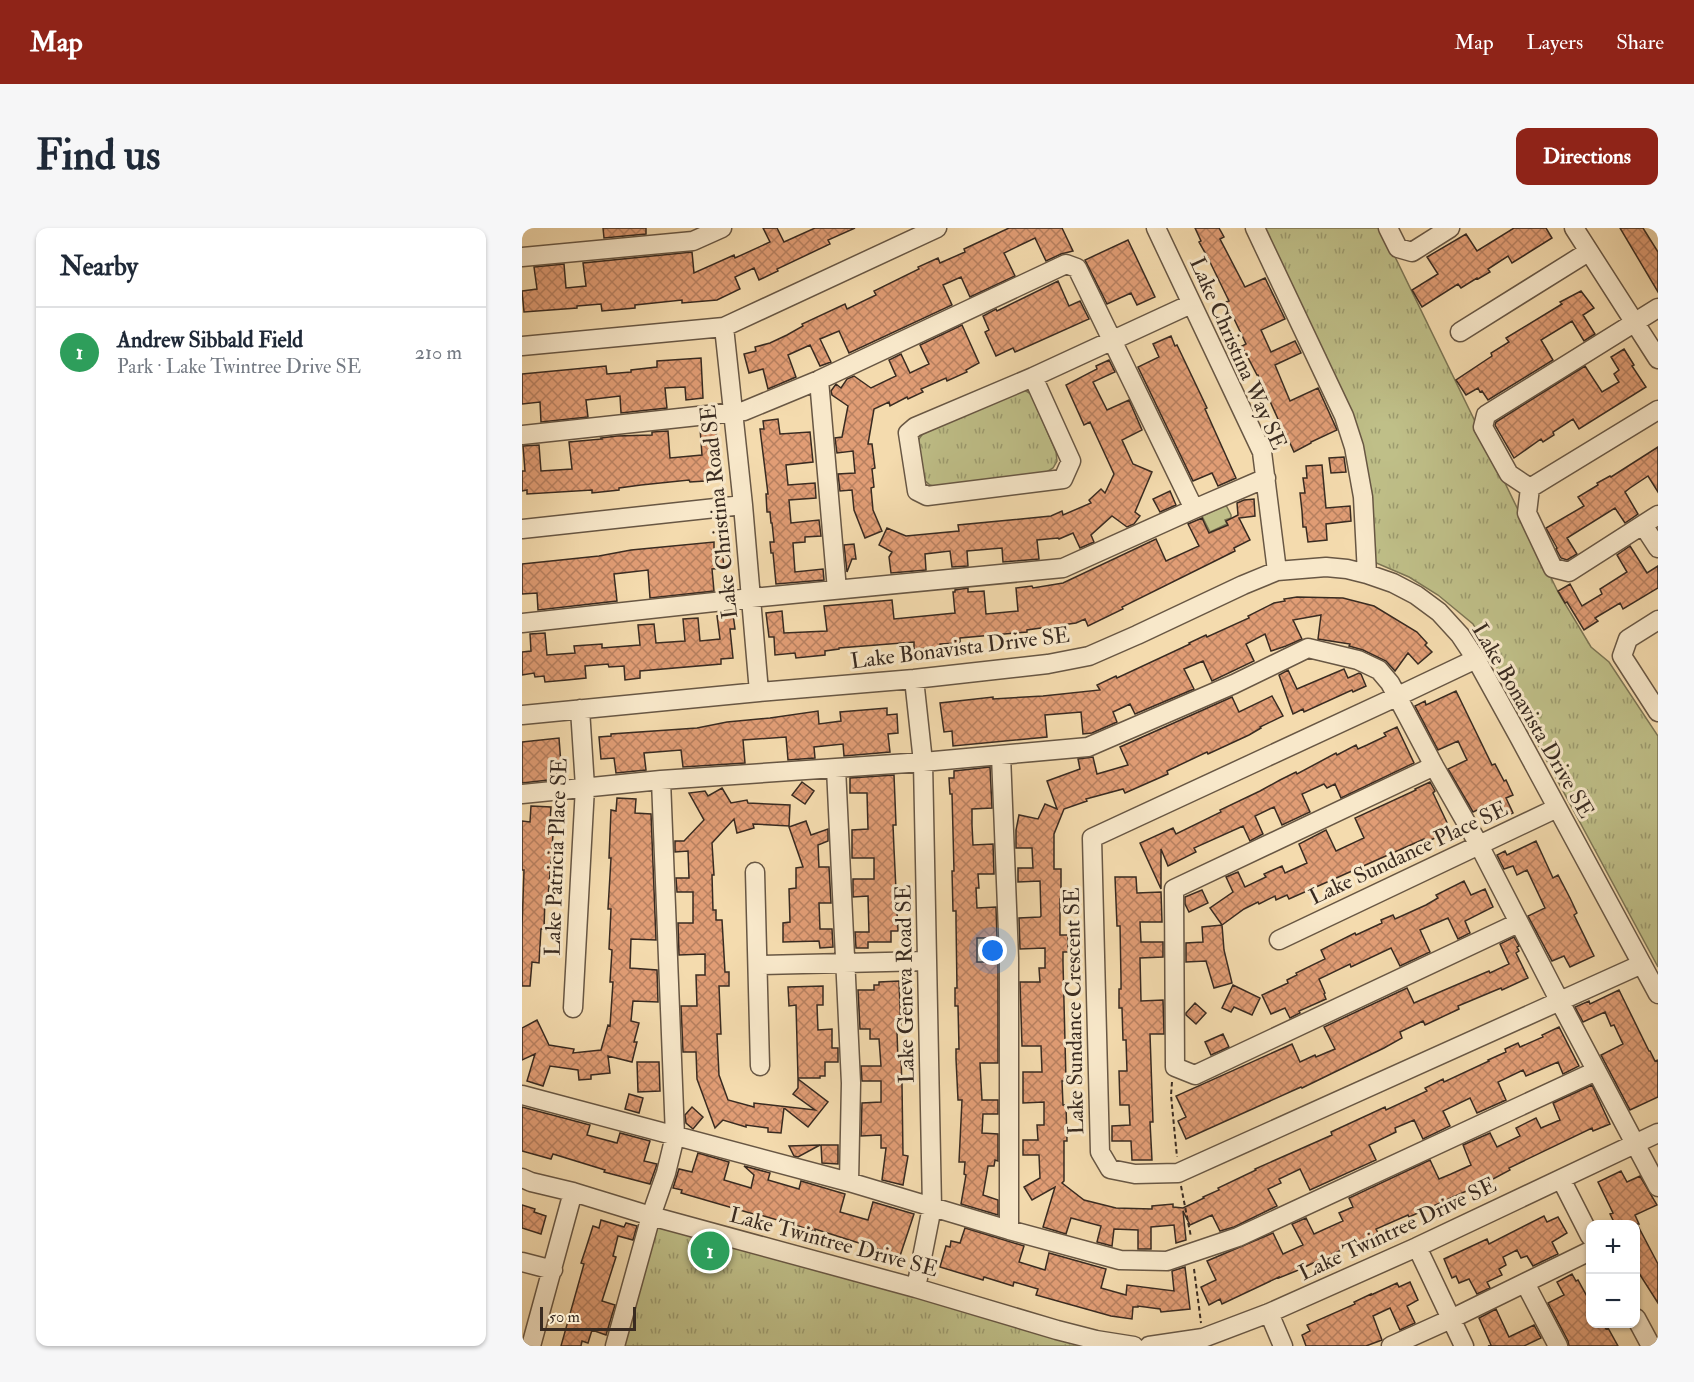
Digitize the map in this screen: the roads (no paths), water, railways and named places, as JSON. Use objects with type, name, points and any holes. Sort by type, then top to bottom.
[{"type":"street","points":[[522,257],[693,241],[722,228]]},
{"type":"street","points":[[522,346],[724,327],[938,228]]},
{"type":"street","name":"Lake Christina Way SE","points":[[1156,228],[1262,453],[1276,571]]},
{"type":"street","points":[[1255,228],[1344,416],[1354,447],[1363,497],[1367,574]]},
{"type":"street","points":[[1388,228],[1398,248],[1412,252],[1449,228]]},
{"type":"street","points":[[1574,228],[1658,358]]},
{"type":"street","points":[[1460,332],[1588,252]]},
{"type":"street","points":[[522,435],[744,411],[819,380],[1066,264],[1077,268],[1194,509]]},
{"type":"street","points":[[1033,377],[1071,461],[1062,479],[927,496],[916,492],[908,433],[915,427],[1033,377],[1191,304]]},
{"type":"street","points":[[1530,488],[1509,474],[1483,427],[1486,415],[1658,308]]},
{"type":"street","name":"Lake Christina Road SE","points":[[724,327],[743,505],[759,692]]},
{"type":"street","points":[[819,380],[837,590]]},
{"type":"street","points":[[1530,488],[1658,410]]},
{"type":"street","points":[[522,623],[1063,568],[1266,478]]},
{"type":"street","points":[[1530,488],[1527,513],[1553,568],[1569,572],[1651,520],[1658,548]]},
{"type":"street","points":[[522,529],[743,505]]},
{"type":"street","name":"Lake Bonavista Drive SE","points":[[522,715],[914,679],[1089,656],[1276,571],[1326,567],[1347,569],[1394,583],[1416,595],[1439,612],[1460,635],[1476,659],[1658,994]]},
{"type":"street","points":[[1658,620],[1628,639],[1622,656],[1658,712]]},
{"type":"street","points":[[522,794],[661,780],[923,762],[1088,747],[1234,684],[1308,648],[1358,660],[1379,670],[1390,683],[1396,698],[1479,845],[1658,1187]]},
{"type":"street","name":"Lake Sundance Crescent SE","points":[[1476,659],[1092,838],[1100,1152],[1110,1169],[1135,1174],[1178,1173],[1642,964]]},
{"type":"street","name":"Lake Geneva Road SE","points":[[914,679],[923,762],[932,1207],[916,1288]]},
{"type":"street","name":"Lake Patricia Place SE","points":[[573,1008],[585,788],[580,709]]},
{"type":"street","points":[[1001,755],[1009,958],[1009,1230]]},
{"type":"street","points":[[1434,766],[1174,890],[1174,1067],[1195,1075],[1518,923]]},
{"type":"street","points":[[836,768],[851,1083],[849,1182]]},
{"type":"street","points":[[615,1346],[675,1136],[661,780]]},
{"type":"street","name":"Lake Sundance Place SE","points":[[1279,940],[1557,808]]},
{"type":"street","points":[[755,872],[760,1066]]},
{"type":"street","points":[[759,965],[927,961]]},
{"type":"street","points":[[522,1095],[849,1182],[1009,1230],[1120,1260],[1167,1260],[1238,1238],[1596,1071]]},
{"type":"street","name":"Lake Twintree Drive SE","points":[[1149,1346],[1203,1338],[1269,1313],[1417,1247],[1658,1133]]},
{"type":"street","name":"Lake Twintree Drive SE","points":[[522,1178],[1096,1340],[1134,1346]]},
{"type":"street","points":[[1560,1179],[1586,1228]]},
{"type":"street","points":[[531,1346],[573,1192]]},
{"type":"street","points":[[1417,1247],[1464,1346]]},
{"type":"street","points":[[1391,1346],[1586,1253]]},
{"type":"street","points":[[522,1262],[553,1270]]},
{"type":"street","points":[[1525,1283],[1558,1346]]},
{"type":"street","points":[[1269,1313],[1283,1346]]},
{"type":"street","points":[[1640,1327],[1651,1346]]},
{"type":"place","name":"Andrew Sibbald Field","points":[[710,1251]]}]
